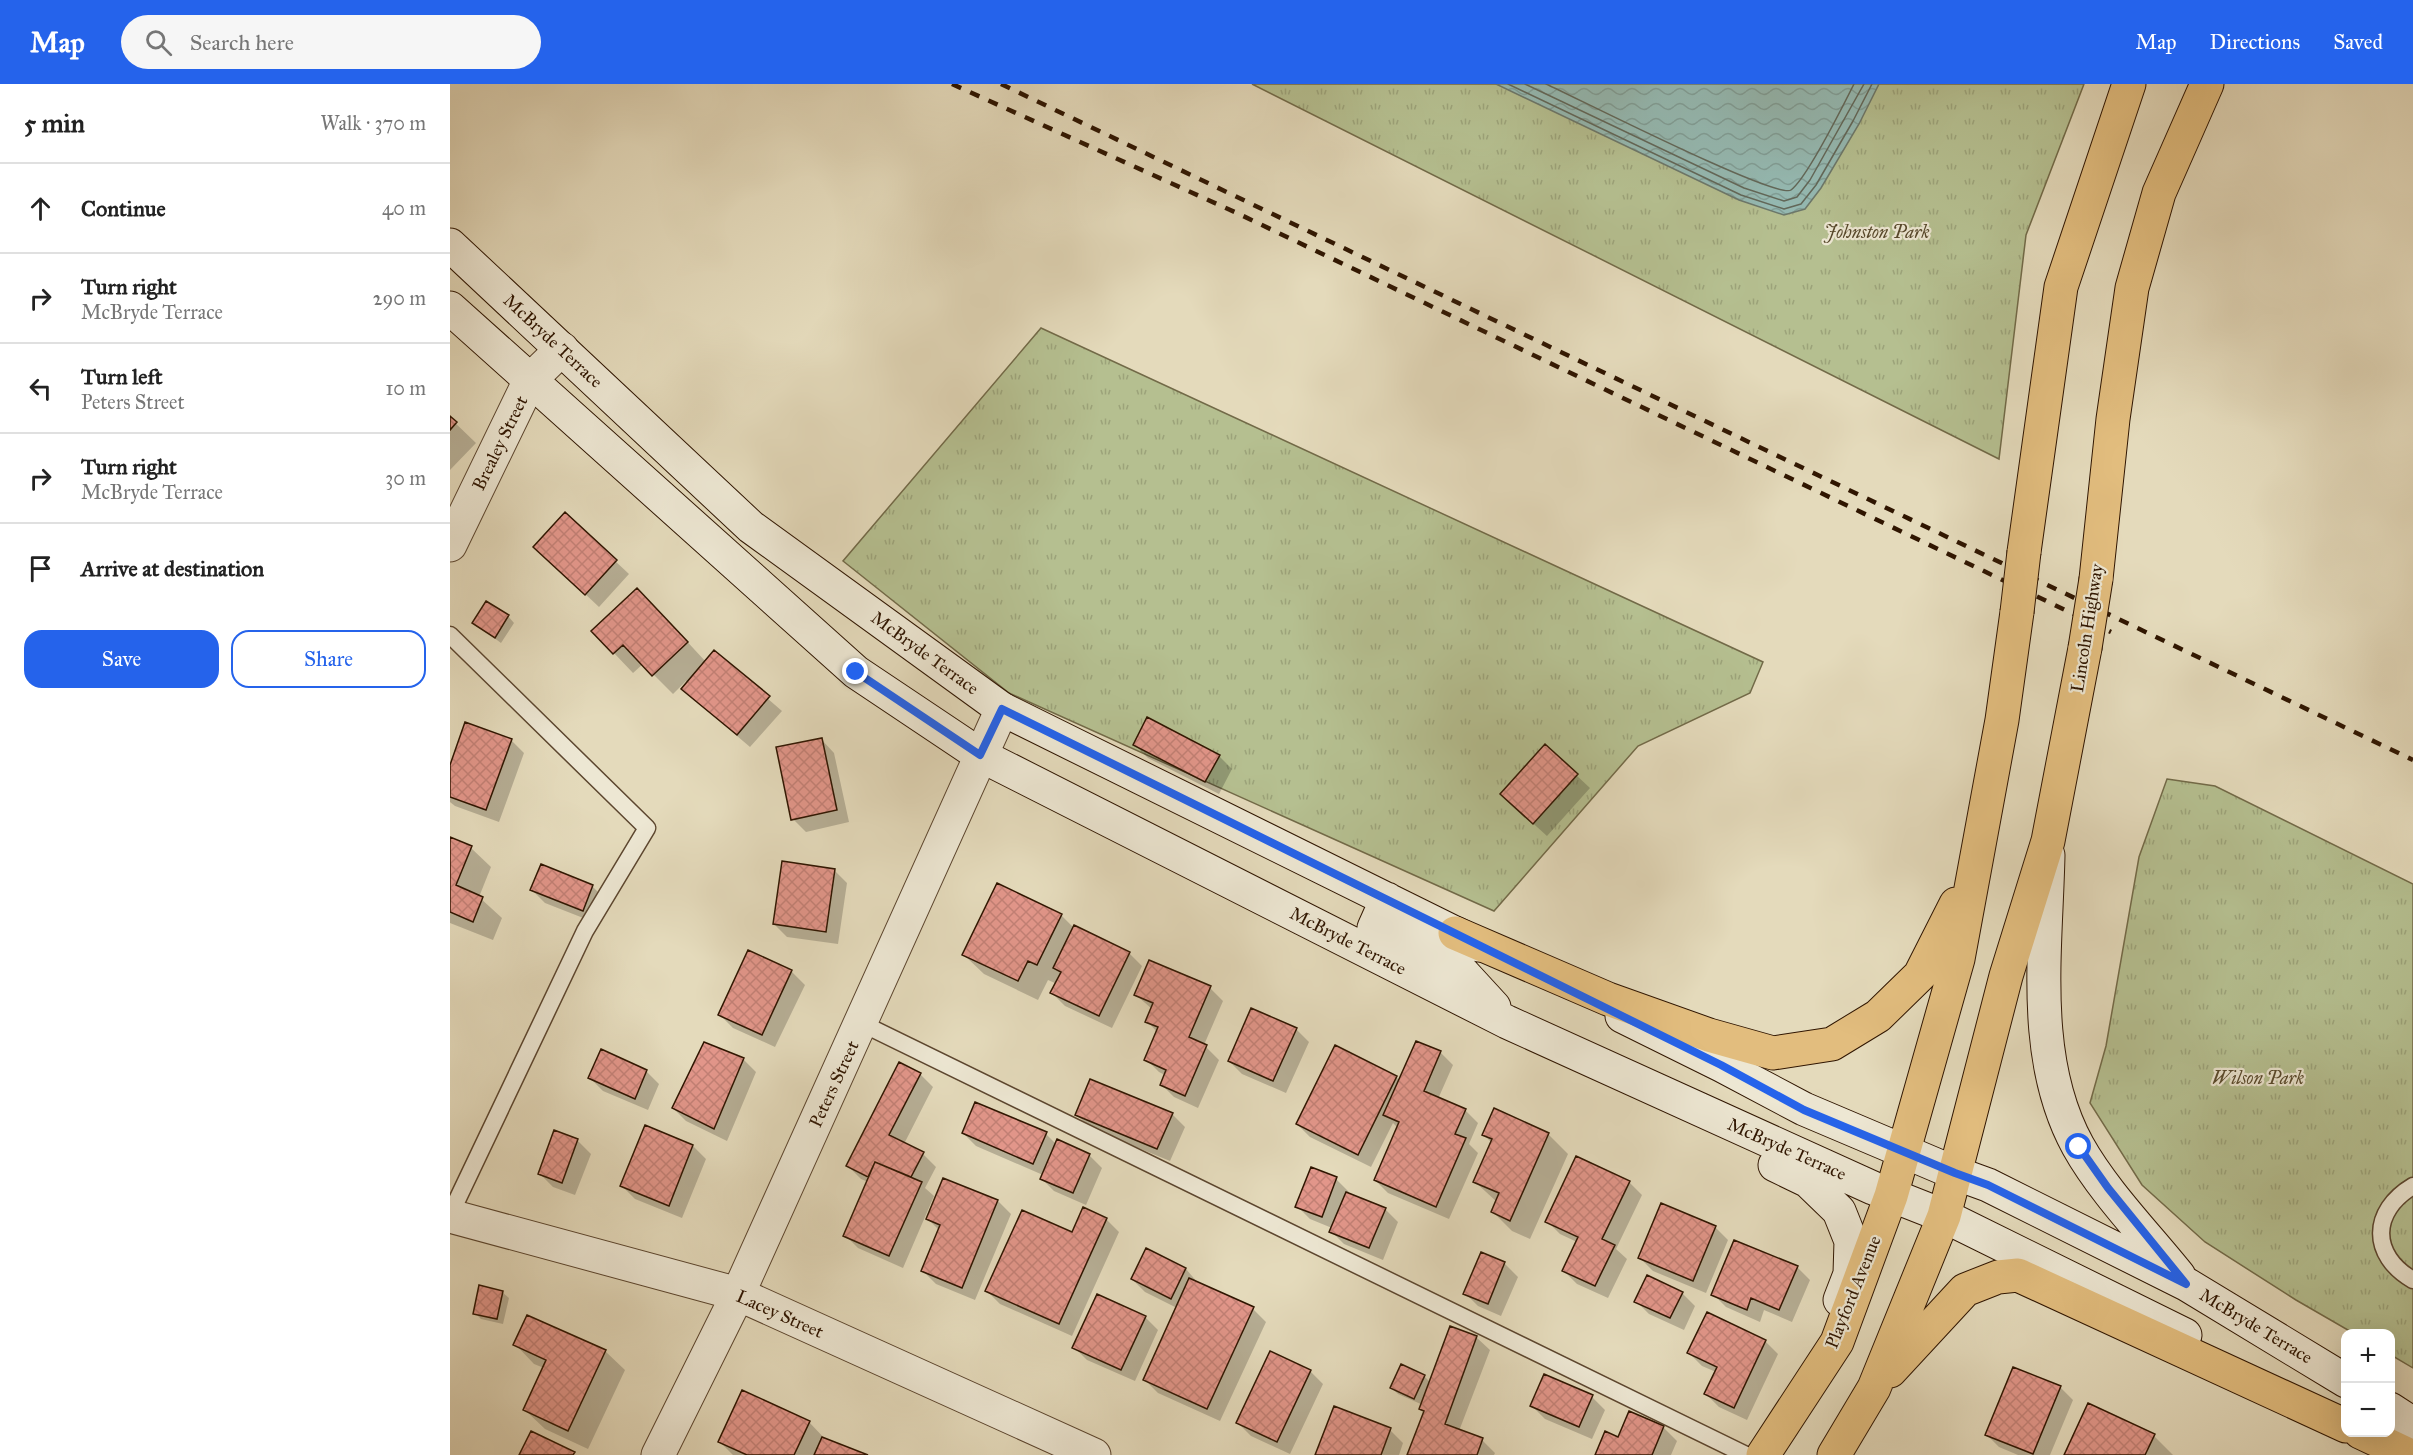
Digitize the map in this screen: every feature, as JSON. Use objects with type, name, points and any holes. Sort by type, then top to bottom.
[{"type":"highway","points":[[1904,1150],[1958,959],[2002,720],[2061,288],[2129,84]]},
{"type":"highway","name":"Lincoln Highway","points":[[1955,1173],[2006,976],[2048,841],[2096,579],[2113,419],[2132,288],[2159,193],[2207,84]]},
{"type":"highway","points":[[1455,933],[1608,999],[1709,1035],[1773,1053],[1832,1044],[1878,1016],[1920,975],[1954,913],[1986,806]]},
{"type":"highway","name":"Playford Avenue","points":[[1769,1446],[1837,1342],[1891,1196],[1904,1150]]},
{"type":"highway","points":[[1834,1455],[1874,1388],[1944,1216],[1955,1173]]},
{"type":"highway","points":[[1874,1388],[1965,1290],[1998,1277],[2018,1275],[2341,1424]]},
{"type":"highway","points":[[2371,1437],[2411,1455]]},
{"type":"main road","name":"McBryde Terrace","points":[[450,245],[751,527],[1002,709],[1721,1065],[1804,1110],[1988,1185],[2186,1284],[2341,1378]]},
{"type":"main road","name":"McBryde Terrace","points":[[450,308],[856,672],[980,755],[1507,1022],[1891,1196],[1944,1216],[2289,1386],[2341,1415]]},
{"type":"main road","name":"Brealey Street","points":[[450,545],[530,380],[562,349]]},
{"type":"main road","name":"Peters Street","points":[[658,1455],[738,1294],[1002,709]]},
{"type":"main road","points":[[2048,841],[2045,1023],[2050,1069],[2061,1108],[2079,1147],[2102,1180],[2186,1284]]},
{"type":"main road","points":[[1387,899],[1374,928],[1460,969],[1507,1022]]},
{"type":"main road","points":[[1667,1095],[1731,1143],[1808,1181],[1839,1211],[1851,1240],[1850,1274],[1820,1347],[1769,1446]]},
{"type":"main road","name":"Lacey Street","points":[[450,1216],[738,1294],[1094,1455]]},
{"type":"main road","points":[[2395,1412],[2413,1424]]},
{"type":"main road","points":[[2380,1437],[2411,1455]]},
{"type":"lane","points":[[450,635],[647,828],[585,931],[450,1216]]},
{"type":"lane","points":[[861,1023],[1746,1455]]},
{"type":"lane","points":[[2413,1186],[2398,1194],[2387,1208],[2381,1224],[2382,1242],[2388,1258],[2399,1271],[2413,1280]]},
{"type":"green space","name":"Johnston Park","points":[[1252,84],[2084,84],[2026,235],[1999,459]]},
{"type":"green space","points":[[1041,328],[1763,662],[1750,693],[1638,746],[1494,911],[1009,693],[843,561]]},
{"type":"green space","name":"Wilson Park","points":[[2167,779],[2215,786],[2413,884],[2413,1368],[2395,1357],[2395,1329],[2346,1329],[2205,1242],[2142,1185],[2090,1103],[2106,1046],[2139,857]]},
{"type":"water","points":[[1496,84],[1879,84],[1859,124],[1821,188],[1805,209],[1784,215],[1739,200]]},
{"type":"building","points":[[450,416],[457,422],[450,430]]},
{"type":"building","points":[[565,512],[617,560],[585,595],[533,547]]},
{"type":"building","points":[[637,588],[688,642],[652,676],[623,645],[613,654],[591,631]]},
{"type":"building","points":[[486,601],[509,615],[495,638],[472,623]]},
{"type":"building","points":[[714,650],[770,696],[737,735],[681,689]]},
{"type":"building","points":[[1147,717],[1220,755],[1205,782],[1133,745]]},
{"type":"building","points":[[465,722],[512,739],[486,810],[450,797],[450,765]]},
{"type":"building","points":[[822,738],[837,810],[791,820],[776,747]]},
{"type":"building","points":[[1545,744],[1578,774],[1533,824],[1500,794]]},
{"type":"building","points":[[450,837],[472,846],[456,885],[483,897],[473,922],[450,912]]},
{"type":"building","points":[[782,861],[835,869],[826,932],[773,924]]},
{"type":"building","points":[[541,864],[593,885],[583,911],[530,890]]},
{"type":"building","points":[[997,883],[1062,914],[1037,965],[1028,961],[1018,981],[962,955]]},
{"type":"building","points":[[1074,925],[1130,952],[1099,1016],[1050,993],[1061,972],[1053,968]]},
{"type":"building","points":[[748,950],[792,970],[762,1035],[718,1015]]},
{"type":"building","points":[[1149,960],[1211,986],[1189,1037],[1207,1045],[1185,1096],[1160,1085],[1166,1070],[1144,1060],[1158,1027],[1145,1022],[1153,1003],[1134,995]]},
{"type":"building","points":[[1251,1008],[1297,1028],[1273,1081],[1228,1061]]},
{"type":"building","points":[[1416,1041],[1441,1051],[1424,1091],[1466,1109],[1455,1134],[1466,1138],[1436,1207],[1374,1180],[1399,1122],[1383,1115]]},
{"type":"building","points":[[704,1042],[744,1058],[714,1129],[672,1108]]},
{"type":"building","points":[[1335,1045],[1397,1076],[1358,1155],[1296,1124]]},
{"type":"building","points":[[601,1049],[647,1070],[635,1099],[588,1078]]},
{"type":"building","points":[[899,1062],[921,1073],[889,1135],[924,1152],[911,1177],[875,1162],[868,1177],[846,1166]]},
{"type":"building","points":[[1090,1079],[1173,1113],[1157,1149],[1075,1115]]},
{"type":"building","points":[[975,1102],[1047,1132],[1033,1164],[962,1133]]},
{"type":"building","points":[[1494,1108],[1549,1133],[1510,1221],[1491,1212],[1499,1193],[1473,1182],[1492,1139],[1482,1135]]},
{"type":"building","points":[[645,1125],[693,1145],[669,1206],[620,1186]]},
{"type":"building","points":[[554,1130],[578,1139],[562,1183],[538,1174]]},
{"type":"building","points":[[1057,1139],[1090,1154],[1073,1193],[1040,1179]]},
{"type":"building","points":[[1576,1156],[1630,1181],[1602,1239],[1615,1245],[1595,1286],[1562,1271],[1578,1237],[1545,1222]]},
{"type":"building","points":[[875,1162],[922,1182],[889,1256],[843,1236]]},
{"type":"building","points":[[1311,1167],[1337,1177],[1322,1217],[1295,1207]]},
{"type":"building","points":[[943,1178],[998,1200],[962,1288],[921,1271],[940,1225],[926,1219]]},
{"type":"building","points":[[1346,1192],[1386,1208],[1369,1248],[1329,1232]]},
{"type":"building","points":[[1661,1203],[1716,1226],[1693,1281],[1638,1258]]},
{"type":"building","points":[[1083,1207],[1107,1218],[1059,1324],[985,1291],[1022,1210],[1072,1232]]},
{"type":"building","points":[[1734,1240],[1798,1266],[1779,1310],[1751,1298],[1747,1310],[1711,1295]]},
{"type":"building","points":[[1146,1248],[1186,1268],[1171,1299],[1131,1279]]},
{"type":"building","points":[[1481,1252],[1505,1262],[1488,1304],[1463,1294]]},
{"type":"building","points":[[1647,1275],[1683,1292],[1670,1318],[1634,1302]]},
{"type":"building","points":[[1189,1278],[1254,1307],[1207,1409],[1143,1380]]},
{"type":"building","points":[[479,1285],[503,1291],[497,1319],[473,1314]]},
{"type":"building","points":[[1097,1294],[1146,1316],[1121,1370],[1072,1348]]},
{"type":"building","points":[[1707,1312],[1766,1340],[1734,1408],[1704,1394],[1717,1367],[1687,1353]]},
{"type":"building","points":[[527,1315],[606,1350],[568,1431],[523,1410],[546,1360],[513,1345]]},
{"type":"building","points":[[1450,1326],[1477,1336],[1445,1424],[1483,1438],[1477,1455],[1407,1455],[1424,1411],[1419,1409]]},
{"type":"building","points":[[1270,1351],[1311,1370],[1277,1442],[1236,1423]]},
{"type":"building","points":[[1401,1364],[1425,1375],[1414,1399],[1390,1388]]},
{"type":"building","points":[[2013,1367],[2061,1386],[2033,1454],[1985,1435]]},
{"type":"building","points":[[1544,1374],[1593,1395],[1579,1427],[1530,1406]]},
{"type":"building","points":[[742,1390],[810,1421],[794,1455],[747,1455],[718,1442]]},
{"type":"building","points":[[2088,1403],[2155,1434],[2145,1455],[2064,1455]]},
{"type":"building","points":[[1334,1406],[1391,1428],[1381,1455],[1315,1455]]},
{"type":"building","points":[[1629,1411],[1664,1426],[1652,1455],[1595,1455],[1605,1431],[1618,1437]]},
{"type":"building","points":[[531,1431],[575,1452],[573,1455],[519,1455]]},
{"type":"building","points":[[822,1437],[868,1455],[814,1455]]},
{"type":"railway","points":[[952,84],[1239,214],[2111,632]]},
{"type":"railway","points":[[1001,84],[2413,760]]},
{"type":"route","points":[[856,672],[980,755],[1002,709],[1721,1065],[1804,1110],[1988,1185],[2186,1284],[2108,1188],[2079,1147]]}]
